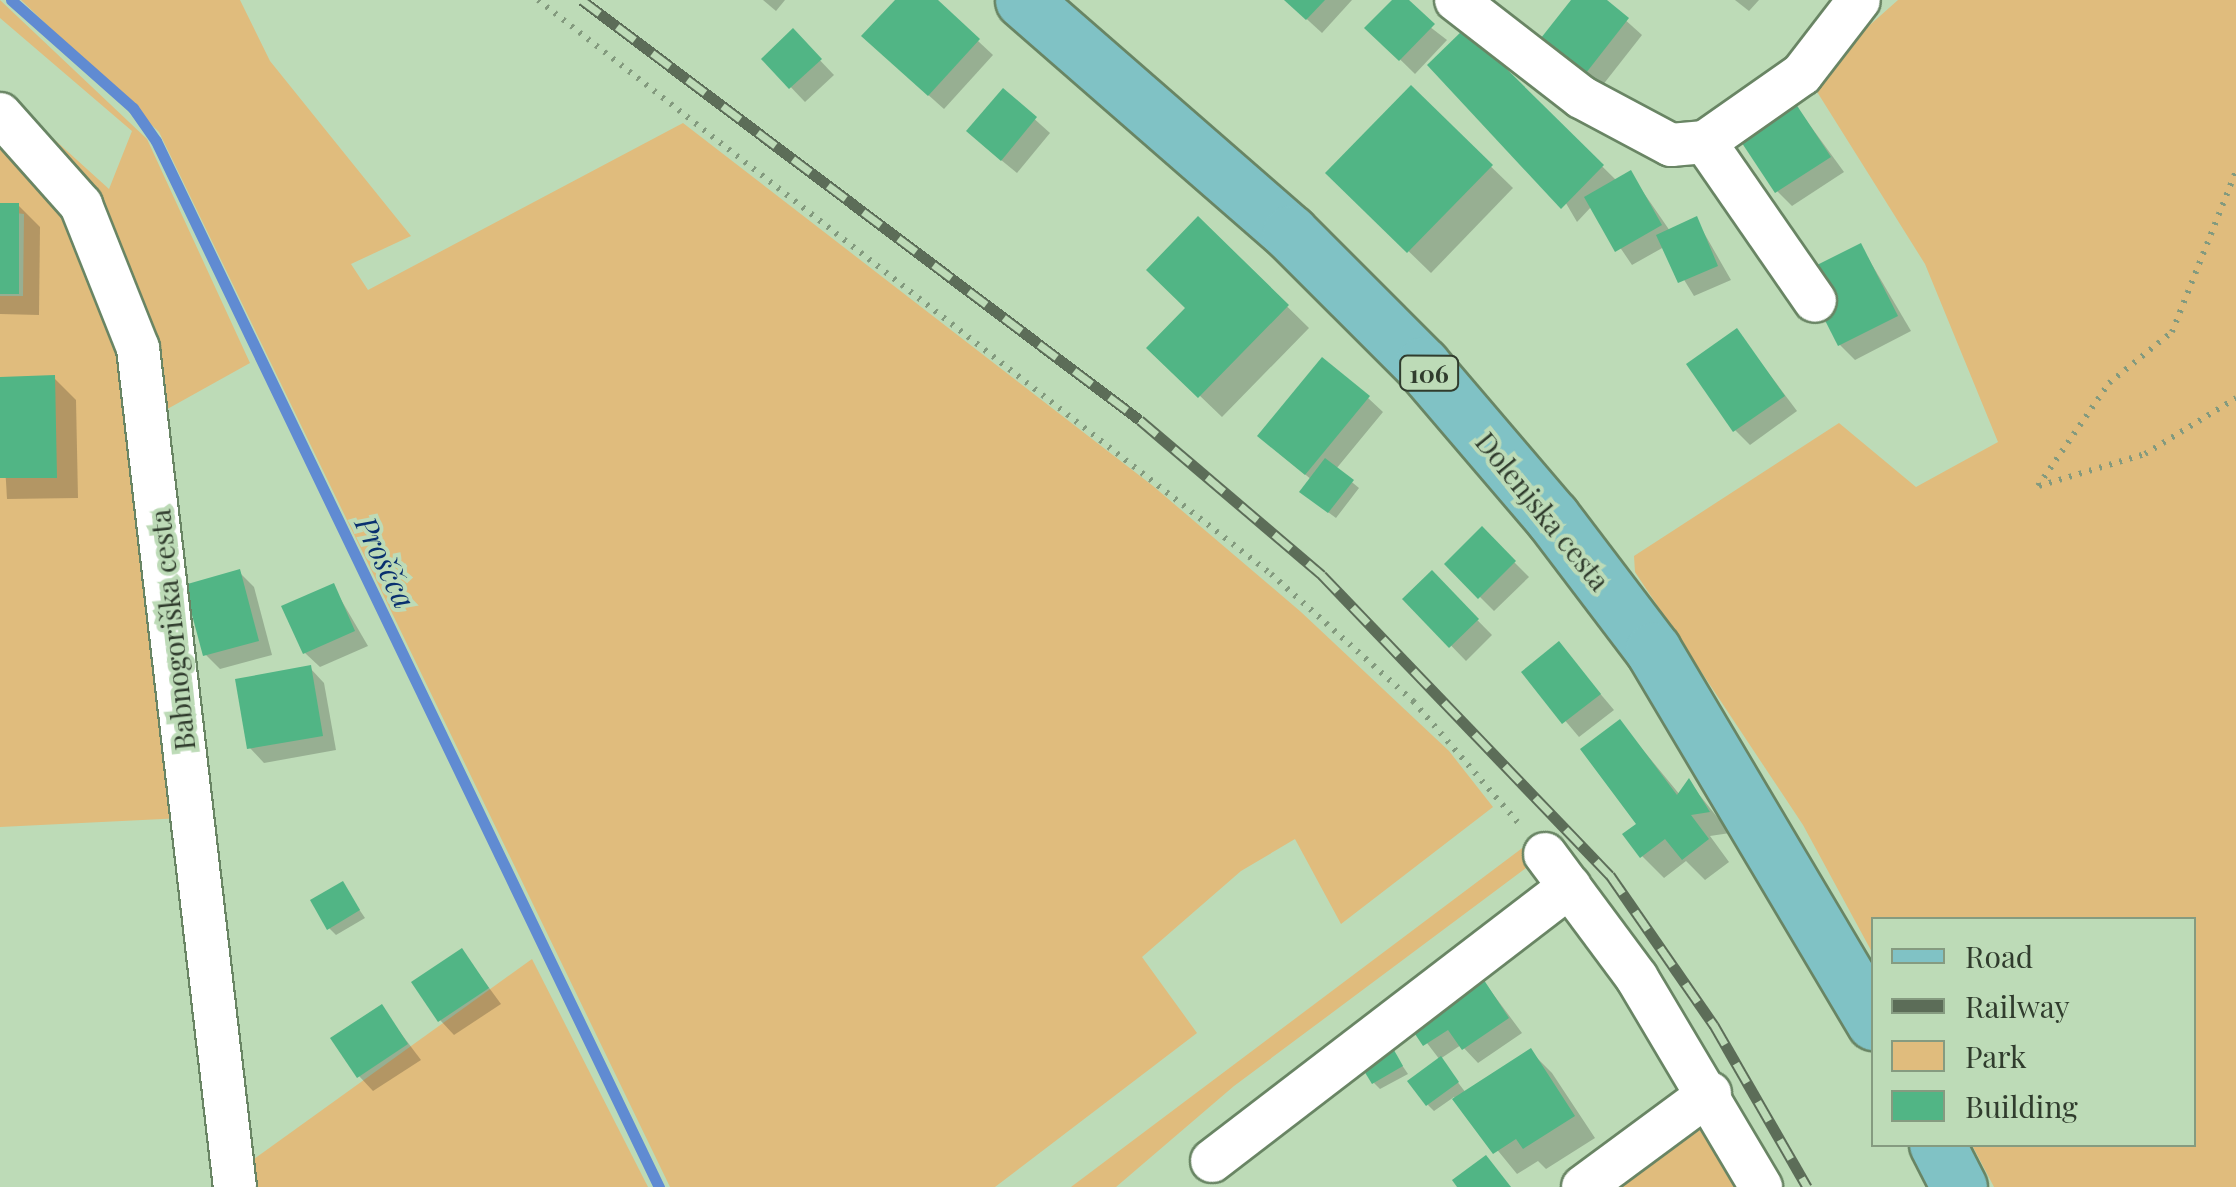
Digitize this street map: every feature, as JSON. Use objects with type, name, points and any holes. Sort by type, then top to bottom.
[{"type":"main road","name":"Dolenjska cesta","points":[[1023,0],[1290,232],[1422,365],[1552,517],[1653,650],[1871,1017]]},
{"type":"main road","points":[[1939,1147],[1959,1187]]},
{"type":"street","points":[[1456,0],[1632,128],[1671,144],[1705,142],[1802,74],[1859,0]]},
{"type":"street","name":"Babnogoriška cesta","points":[[0,114],[82,205],[138,348],[235,1187]]},
{"type":"street","points":[[1705,142],[1815,301]]},
{"type":"street","points":[[1212,1161],[1557,870],[1710,1093],[1761,1187]]},
{"type":"street","points":[[1583,1187],[1710,1093]]},
{"type":"path","points":[[538,0],[1270,574],[1413,701],[1557,870]]},
{"type":"path","points":[[2236,172],[2172,332],[2109,383],[2038,486],[2145,454],[2236,398]]},
{"type":"green space","points":[[0,0],[147,139],[250,363],[162,412],[24,112],[109,189],[132,131],[0,18]]},
{"type":"green space","points":[[21,0],[240,0],[270,61],[411,236],[351,264],[368,290],[683,123],[1153,486],[1301,612],[1449,751],[1493,807],[1341,924],[1295,839],[1241,871],[1142,957],[1197,1033],[995,1187],[670,1187],[159,132]]},
{"type":"green space","points":[[1898,0],[2236,0],[2236,1187],[1994,1187],[1973,1147],[2196,1147],[2196,917],[1871,917],[1871,950],[1803,825],[1635,572],[1634,556],[1839,423],[1916,487],[1998,442],[1925,264],[1809,79]]},
{"type":"green space","points":[[0,130],[72,212],[112,297],[183,818],[0,827],[0,296],[23,296],[24,214],[0,211]]},
{"type":"green space","points":[[1525,846],[1526,868],[1234,1086],[1116,1187],[1071,1187]]},
{"type":"green space","points":[[532,959],[648,1187],[245,1187],[243,1167]]},
{"type":"green space","points":[[1697,1113],[1752,1187],[1594,1187]]},
{"type":"building","points":[[895,0],[938,0],[980,39],[928,96],[861,36]]},
{"type":"building","points":[[1284,0],[1325,0],[1306,20]]},
{"type":"building","points":[[1392,0],[1409,0],[1435,24],[1399,61],[1364,28]]},
{"type":"building","points":[[1571,0],[1607,0],[1629,18],[1586,73],[1541,38]]},
{"type":"building","points":[[793,28],[822,59],[789,89],[761,59]]},
{"type":"building","points":[[1465,28],[1604,165],[1561,209],[1427,65]]},
{"type":"building","points":[[1411,85],[1493,165],[1407,253],[1325,173]]},
{"type":"building","points":[[1003,88],[1037,117],[1001,161],[966,131]]},
{"type":"building","points":[[1790,95],[1831,157],[1775,193],[1734,131]]},
{"type":"building","points":[[1631,170],[1662,225],[1615,252],[1584,197]]},
{"type":"building","points":[[0,203],[19,203],[19,294],[0,294]]},
{"type":"building","points":[[1198,216],[1289,305],[1198,398],[1146,348],[1185,308],[1146,270]]},
{"type":"building","points":[[1697,216],[1718,266],[1678,283],[1656,235]]},
{"type":"building","points":[[1861,243],[1898,316],[1838,346],[1801,273]]},
{"type":"building","points":[[1737,328],[1785,396],[1733,432],[1686,364]]},
{"type":"building","points":[[1322,357],[1370,396],[1305,475],[1257,436]]},
{"type":"building","points":[[55,375],[57,478],[0,478],[0,377]]},
{"type":"building","points":[[1325,458],[1354,480],[1328,513],[1299,492]]},
{"type":"building","points":[[1482,526],[1516,561],[1478,599],[1444,564]]},
{"type":"building","points":[[240,569],[259,641],[203,656],[184,585]]},
{"type":"building","points":[[1432,570],[1479,619],[1449,648],[1402,599]]},
{"type":"building","points":[[334,583],[355,631],[303,654],[281,606]]},
{"type":"building","points":[[1559,641],[1601,694],[1562,724],[1521,672]]},
{"type":"building","points":[[311,665],[323,736],[247,749],[235,679]]},
{"type":"building","points":[[1620,719],[1677,795],[1689,778],[1710,812],[1691,815],[1709,839],[1682,860],[1665,839],[1640,858],[1622,834],[1636,824],[1580,749]]},
{"type":"building","points":[[343,881],[360,910],[327,930],[310,900]]},
{"type":"building","points":[[462,948],[489,988],[438,1022],[411,982]]},
{"type":"building","points":[[1476,968],[1509,1018],[1462,1050],[1448,1030],[1423,1046],[1403,1016]]},
{"type":"building","points":[[382,1004],[408,1044],[357,1078],[330,1038]]},
{"type":"building","points":[[1390,1043],[1403,1066],[1372,1084],[1358,1061]]},
{"type":"building","points":[[1531,1048],[1575,1116],[1523,1149],[1516,1139],[1493,1154],[1452,1099]]},
{"type":"building","points":[[1441,1056],[1459,1082],[1426,1106],[1407,1081]]},
{"type":"building","points":[[1486,1155],[1511,1187],[1457,1187],[1452,1180]]},
{"type":"waterway","name":"Proščca","points":[[11,0],[133,108],[156,141],[659,1187]]},
{"type":"railway","points":[[582,0],[1140,420],[1322,575],[1610,875],[1714,1025],[1807,1187]]}]
